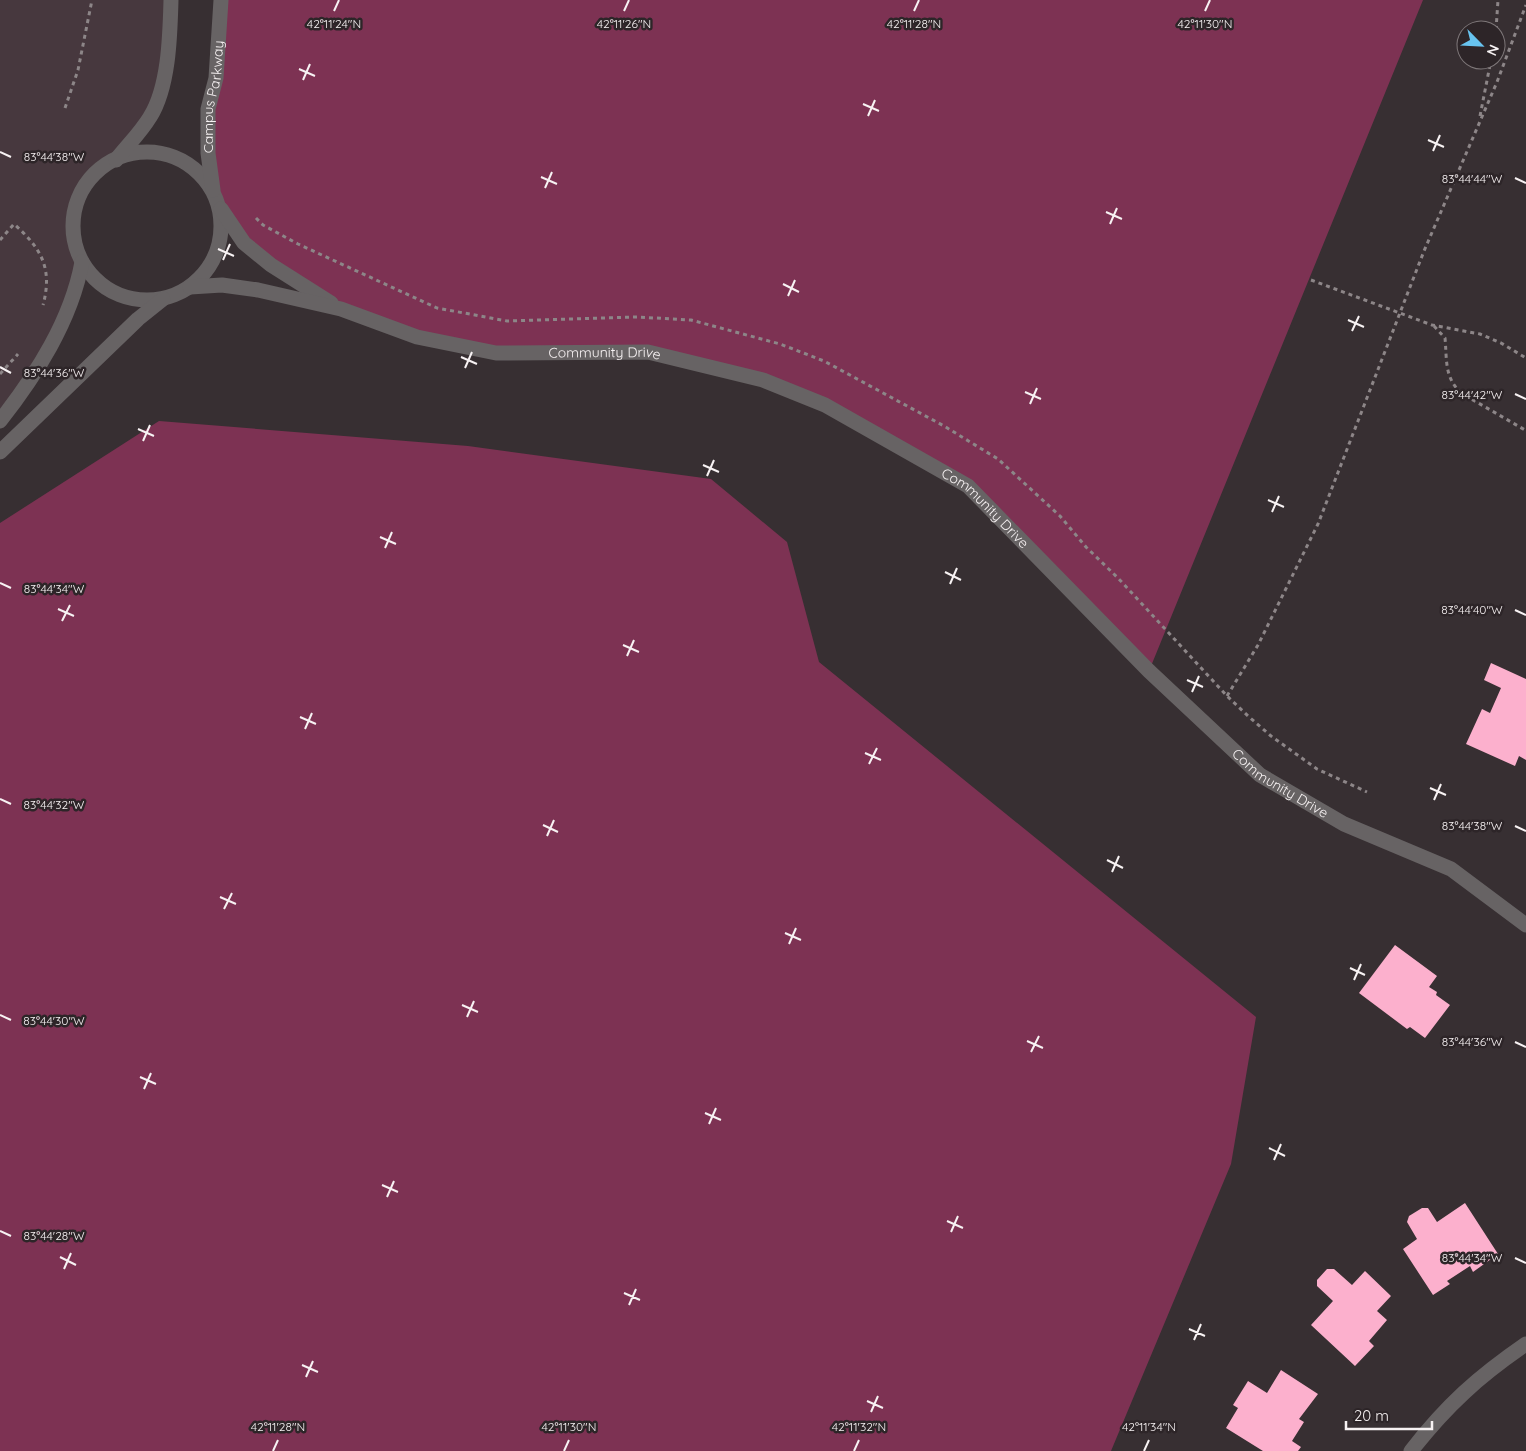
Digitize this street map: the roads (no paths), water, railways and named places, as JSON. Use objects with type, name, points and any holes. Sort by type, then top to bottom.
[{"type":"street","points":[[116,160],[150,117],[158,99],[168,50],[171,0]]},
{"type":"street","name":"Campus Parkway","points":[[216,199],[208,153],[208,109],[216,78],[221,0]]},
{"type":"street","points":[[153,152],[172,156],[189,165],[203,178],[216,199],[221,231],[215,257],[206,272],[179,294],[163,299],[134,299],[108,290],[94,278],[82,262],[74,235],[74,218],[78,201],[86,186],[97,172],[116,160],[134,154],[153,152]]},
{"type":"street","name":"Community Drive","points":[[216,199],[244,244],[271,265],[341,309]]},
{"type":"street","points":[[0,421],[28,381],[62,325],[78,284],[82,262]]},
{"type":"street","name":"Community Drive","points":[[190,286],[222,285],[258,290],[341,309],[417,337],[496,353],[648,352],[763,380],[825,405],[968,486],[1149,672],[1260,775],[1344,824],[1451,869],[1526,925]]},
{"type":"street","points":[[0,452],[138,319],[163,299]]},
{"type":"street","points":[[1412,1451],[1438,1416],[1486,1371],[1526,1344]]}]
